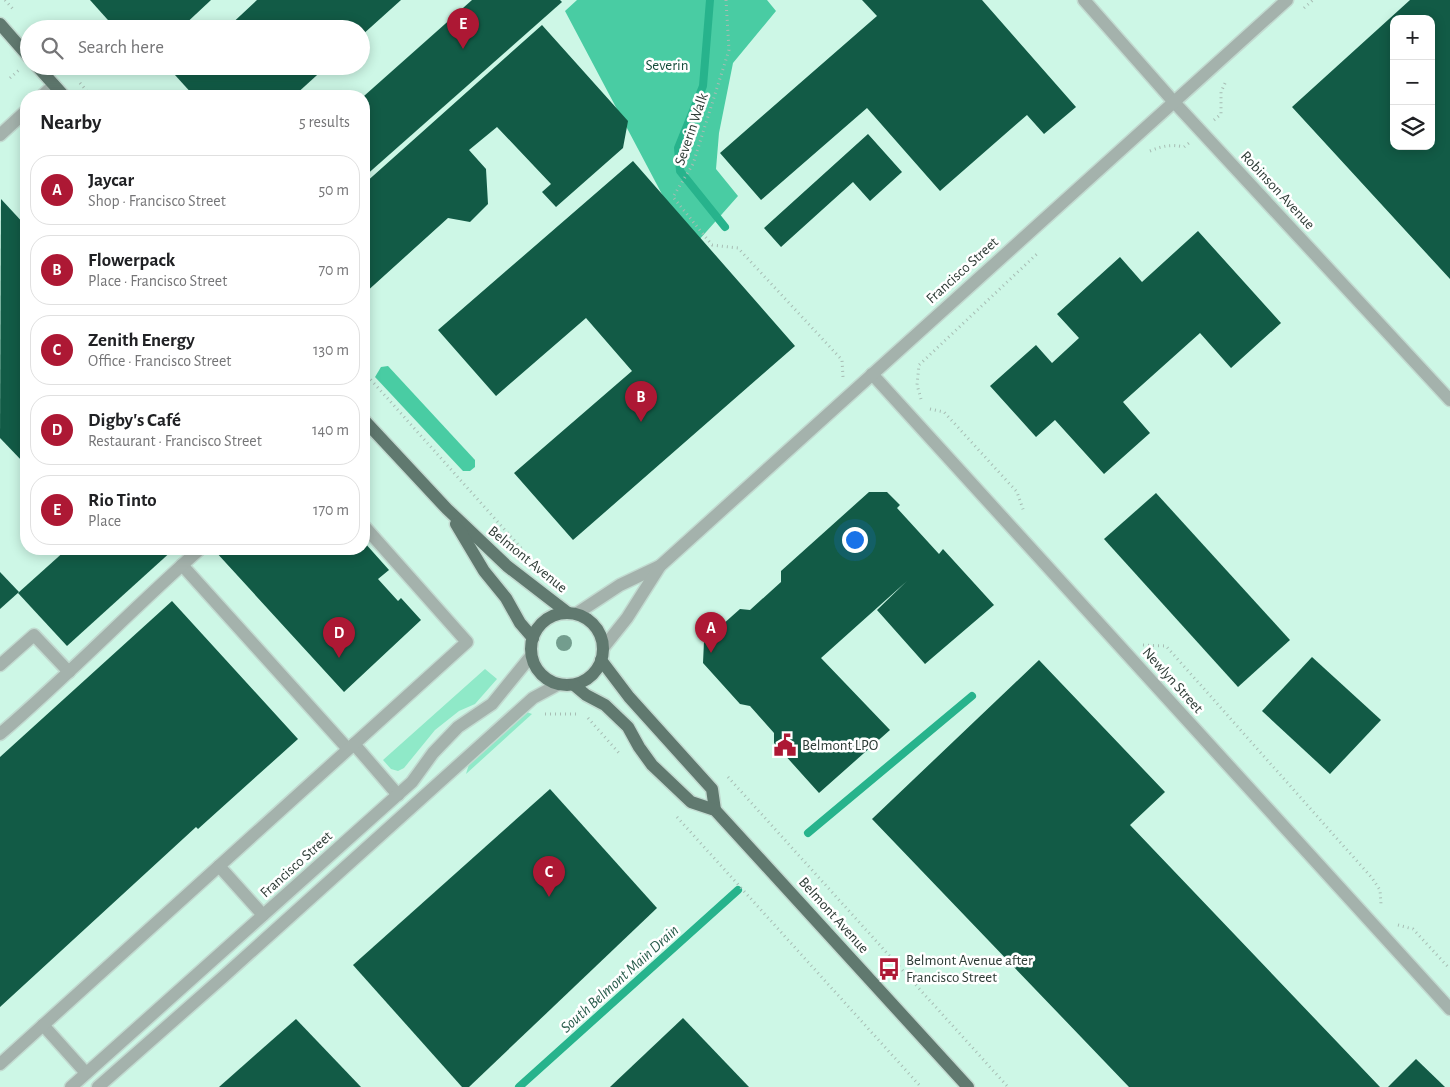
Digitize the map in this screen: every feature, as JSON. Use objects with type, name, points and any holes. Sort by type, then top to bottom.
[{"type":"main road","points":[[0,24],[20,47]]},
{"type":"main road","points":[[45,75],[59,90]]},
{"type":"main road","name":"Belmont Avenue","points":[[370,427],[447,510],[507,566],[572,613]]},
{"type":"main road","name":"Belmont Avenue","points":[[447,510],[484,571],[506,598],[520,623],[533,638]]},
{"type":"main road","points":[[572,613],[587,619],[596,626],[601,637],[602,654],[591,676],[574,684],[559,684],[546,679],[537,669],[531,656],[533,638],[540,624],[553,616],[572,613]]},
{"type":"main road","name":"Belmont Avenue","points":[[602,654],[629,697],[712,789],[716,810]]},
{"type":"main road","name":"Belmont Avenue","points":[[574,684],[586,696],[605,705],[628,727],[639,748],[652,765],[691,802],[716,810],[968,1087]]},
{"type":"street","name":"Robinson Avenue","points":[[1084,0],[1174,101],[1450,400]]},
{"type":"street","name":"Francisco Street","points":[[602,654],[660,566],[1287,0]]},
{"type":"street","points":[[49,90],[54,85]]},
{"type":"street","points":[[0,135],[20,117]]},
{"type":"street","name":"Newlyn Street","points":[[872,374],[1450,1009]]},
{"type":"street","points":[[0,1064],[467,642],[370,533]]},
{"type":"street","points":[[0,734],[193,555]]},
{"type":"street","points":[[182,565],[398,795]]},
{"type":"street","name":"Francisco Street","points":[[572,613],[620,585],[660,566]]},
{"type":"street","points":[[0,665],[34,635],[69,672]]},
{"type":"street","name":"Francisco Street","points":[[71,1087],[412,782],[433,753],[458,727],[492,704],[531,656]]},
{"type":"street","points":[[98,1087],[223,978],[533,698],[559,684]]},
{"type":"street","points":[[219,866],[263,915]]},
{"type":"street","points":[[43,1025],[86,1073]]},
{"type":"path","name":"Severin Walk","points":[[726,0],[729,50],[693,164],[673,197],[712,245],[738,248],[842,360],[842,375],[852,392]]},
{"type":"path","points":[[1298,13],[1313,0]]},
{"type":"path","points":[[1145,153],[1162,146],[1175,145],[1184,147],[1202,131],[1221,114],[1221,92],[1227,80]]},
{"type":"path","points":[[922,400],[917,385],[919,365],[1043,248]]},
{"type":"path","points":[[370,379],[535,563]]},
{"type":"path","points":[[924,408],[944,412],[1017,492],[1026,518]]},
{"type":"path","points":[[1137,645],[1166,646],[1372,878],[1380,890],[1382,912]]},
{"type":"path","points":[[536,714],[584,714],[624,758]]},
{"type":"path","points":[[726,775],[1008,1087]]},
{"type":"path","points":[[670,810],[921,1087]]},
{"type":"path","points":[[1392,923],[1413,929],[1450,968]]},
{"type":"shaded area","points":[[0,0],[1450,0],[1450,1087],[0,1087]]},
{"type":"green space","name":"Severin","points":[[577,0],[767,0],[776,11],[733,63],[719,133],[716,169],[738,196],[691,249],[565,11]]},
{"type":"green space","points":[[388,366],[475,460],[475,467],[470,471],[463,471],[375,377],[381,367]]},
{"type":"green space","points":[[485,669],[497,679],[475,704],[459,711],[435,730],[404,768],[398,771],[391,769],[383,760]]},
{"type":"green space","points":[[527,712],[532,714],[466,774],[469,764],[499,738],[499,730]]},
{"type":"building","points":[[90,0],[211,0],[190,20],[108,20]]},
{"type":"building","points":[[257,0],[401,0],[370,28],[370,20],[236,20]]},
{"type":"building","points":[[472,0],[560,0],[562,2],[370,172],[370,91]]},
{"type":"building","points":[[862,0],[982,0],[1076,107],[1044,134],[1027,115],[940,191],[867,108],[761,200],[720,153],[877,16]]},
{"type":"building","points":[[1410,0],[1450,0],[1450,279],[1292,107],[1390,18],[1390,150],[1435,150],[1435,15],[1393,15]]},
{"type":"building","points":[[542,25],[628,121],[623,148],[556,207],[542,192],[551,184],[497,127],[469,150],[486,169],[488,204],[470,222],[448,218],[370,289],[370,179]]},
{"type":"building","points":[[175,75],[317,75],[301,90],[189,90]]},
{"type":"building","points":[[868,134],[902,172],[870,201],[853,182],[781,247],[764,228]]},
{"type":"building","points":[[633,161],[795,346],[573,540],[514,473],[632,371],[586,318],[496,396],[438,330]]},
{"type":"building","points":[[1,199],[20,220],[20,459],[0,438]]},
{"type":"building","points":[[1198,231],[1281,323],[1231,368],[1200,333],[1123,402],[1150,433],[1104,474],[1055,420],[1036,437],[990,386],[1036,345],[1052,363],[1079,338],[1057,314],[1120,257],[1142,282]]},
{"type":"building","points":[[869,492],[887,492],[900,505],[897,508],[939,554],[943,549],[994,605],[925,664],[877,610],[907,581],[821,658],[890,730],[819,793],[774,743],[774,733],[750,706],[740,704],[703,663],[704,641],[740,609],[750,610],[781,582],[781,571]]},
{"type":"building","points":[[1156,493],[1290,640],[1238,687],[1104,539]]},
{"type":"building","points":[[370,549],[389,570],[378,579],[398,601],[401,598],[421,620],[344,692],[219,555],[370,555]]},
{"type":"building","points":[[60,555],[167,555],[67,646],[18,593]]},
{"type":"building","points":[[0,572],[19,592],[0,609]]},
{"type":"building","points":[[172,601],[298,739],[198,829],[196,827],[0,1007],[0,757]]},
{"type":"building","points":[[1312,657],[1381,720],[1330,774],[1262,711]]},
{"type":"building","points":[[1039,660],[1165,792],[1130,825],[1380,1087],[1129,1087],[872,819]]},
{"type":"building","points":[[550,789],[657,908],[469,1087],[462,1087],[353,965]]},
{"type":"building","points":[[683,1018],[749,1087],[610,1087]]},
{"type":"building","points":[[296,1019],[361,1087],[219,1087]]},
{"type":"building","points":[[1416,1059],[1445,1087],[1388,1087]]},
{"type":"waterway","name":"South Belmont Main Drain","points":[[710,0],[703,86],[678,148],[680,171],[725,227]]},
{"type":"waterway","points":[[808,833],[972,696]]},
{"type":"waterway","name":"South Belmont Main Drain","points":[[519,1087],[738,890]]},
{"type":"place","name":"Rio Tinto","points":[[463,49]]},
{"type":"place","name":"Flowerpack","points":[[641,422]]},
{"type":"place","name":"Jaycar","points":[[711,653]]},
{"type":"place","name":"Digby's Café","points":[[339,658]]},
{"type":"place","name":"Belmont LPO","points":[[785,745]]},
{"type":"place","name":"Zenith Energy","points":[[549,897]]},
{"type":"place","name":"Belmont Avenue after Francisco Street","points":[[889,969]]}]
